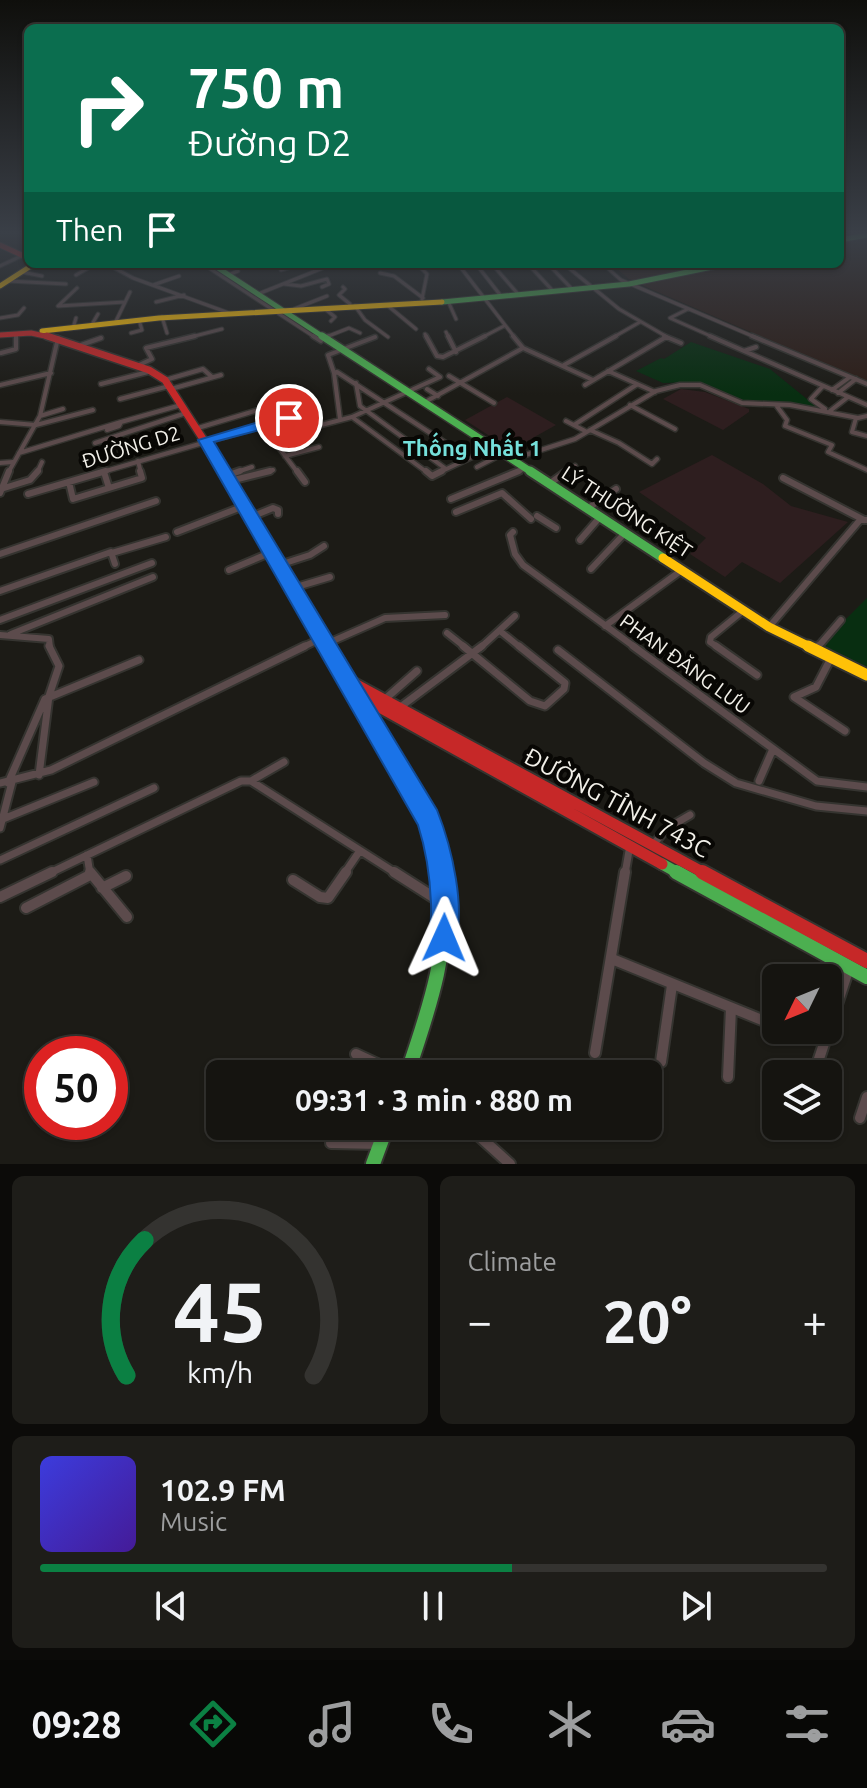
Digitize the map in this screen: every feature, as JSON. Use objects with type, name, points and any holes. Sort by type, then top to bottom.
[{"type":"main road","name":"LÝ THƯỜNG KIỆT","points":[[249,286],[323,339],[346,349],[769,627],[867,675]]},
{"type":"main road","points":[[0,335],[31,333],[75,323],[91,326],[162,317],[387,305],[422,300],[448,301],[598,286]]},
{"type":"main road","points":[[31,333],[58,338],[139,365],[152,371],[168,385],[198,428],[358,695],[434,832],[444,904],[438,980],[411,1060]]},
{"type":"main road","name":"ĐƯỜNG TỈNH 743C","points":[[348,681],[630,845],[867,977]]},
{"type":"main road","name":"ĐƯỜNG TỈNH 743C","points":[[358,695],[399,708],[867,961]]},
{"type":"main road","points":[[370,717],[380,701]]},
{"type":"main road","points":[[373,1164],[382,1140]]},
{"type":"street","points":[[157,286],[229,313]]},
{"type":"street","points":[[242,286],[283,310],[327,296]]},
{"type":"street","points":[[258,294],[278,286]]},
{"type":"street","points":[[406,286],[422,300]]},
{"type":"street","points":[[422,300],[425,286]]},
{"type":"street","points":[[475,286],[523,348],[593,380]]},
{"type":"street","points":[[493,286],[501,296]]},
{"type":"street","points":[[511,286],[518,294]]},
{"type":"street","points":[[549,286],[553,291]]},
{"type":"street","points":[[634,286],[867,384]]},
{"type":"street","points":[[343,287],[345,289],[339,295],[388,337]]},
{"type":"street","points":[[589,287],[640,322],[681,343]]},
{"type":"street","points":[[77,288],[58,306],[125,302]]},
{"type":"street","points":[[115,323],[130,292]]},
{"type":"street","points":[[156,302],[185,295]]},
{"type":"street","points":[[448,301],[456,319]]},
{"type":"street","points":[[387,305],[416,329]]},
{"type":"street","points":[[0,318],[18,315],[24,308]]},
{"type":"street","points":[[324,308],[335,317],[331,321]]},
{"type":"street","points":[[688,309],[670,318],[867,405]]},
{"type":"street","points":[[91,326],[98,314]]},
{"type":"street","points":[[162,317],[167,333]]},
{"type":"street","points":[[131,333],[142,330],[139,320]]},
{"type":"street","points":[[564,365],[640,322]]},
{"type":"street","points":[[425,334],[438,357],[456,352],[504,326]]},
{"type":"street","points":[[323,339],[351,328],[360,333]]},
{"type":"street","points":[[139,365],[152,359],[146,348],[222,329]]},
{"type":"street","points":[[446,332],[456,352]]},
{"type":"street","points":[[1,353],[16,349],[16,334]]},
{"type":"street","points":[[340,419],[334,373],[328,355],[375,337]]},
{"type":"street","points":[[585,385],[666,337]]},
{"type":"street","points":[[0,491],[40,416],[58,338]]},
{"type":"street","points":[[81,345],[101,338]]},
{"type":"street","points":[[744,351],[756,347]]},
{"type":"street","points":[[425,402],[523,348]]},
{"type":"street","points":[[168,385],[203,369],[212,377]]},
{"type":"street","points":[[305,482],[274,435],[352,417],[440,377],[429,369]]},
{"type":"street","points":[[101,384],[152,371]]},
{"type":"street","points":[[608,371],[655,392]]},
{"type":"street","points":[[0,385],[51,373]]},
{"type":"street","points":[[334,373],[341,373],[467,457]]},
{"type":"street","points":[[120,399],[168,385],[221,375]]},
{"type":"street","points":[[449,376],[494,403]]},
{"type":"street","points":[[835,391],[853,378]]},
{"type":"street","points":[[356,383],[360,406],[446,469]]},
{"type":"street","points":[[477,467],[508,456],[566,443],[630,405],[671,386],[695,384],[742,403],[829,411],[856,418],[867,416]]},
{"type":"street","points":[[574,425],[636,385]]},
{"type":"street","points":[[823,386],[811,399],[829,411]]},
{"type":"street","points":[[427,389],[438,396]]},
{"type":"street","points":[[829,411],[848,397]]},
{"type":"street","points":[[198,428],[275,405]]},
{"type":"street","points":[[630,405],[675,429]]},
{"type":"street","points":[[776,405],[787,420],[785,426],[832,445],[828,452],[867,470]]},
{"type":"street","points":[[40,416],[63,409]]},
{"type":"street","points":[[19,453],[121,422],[184,409]]},
{"type":"street","points":[[95,443],[184,409]]},
{"type":"street","points":[[0,422],[36,425],[93,410]]},
{"type":"street","points":[[352,417],[432,476],[493,447]]},
{"type":"street","name":"ĐƯỜNG D2","points":[[28,494],[289,418]]},
{"type":"street","points":[[856,418],[852,432],[867,436]]},
{"type":"street","points":[[566,421],[619,443],[652,464],[657,459]]},
{"type":"street","points":[[104,431],[117,428],[121,422]]},
{"type":"street","points":[[0,431],[8,423]]},
{"type":"street","points":[[285,456],[319,447]]},
{"type":"street","points":[[73,499],[143,481],[138,461]]},
{"type":"street","points":[[0,463],[13,462]]},
{"type":"street","points":[[0,491],[30,480],[42,462]]},
{"type":"street","points":[[549,484],[575,466]]},
{"type":"street","points":[[228,478],[252,467]]},
{"type":"street","points":[[451,499],[527,468]]},
{"type":"street","points":[[228,478],[252,478],[273,470]]},
{"type":"street","points":[[104,472],[109,488]]},
{"type":"street","points":[[783,478],[866,520]]},
{"type":"street","points":[[69,482],[75,509]]},
{"type":"street","points":[[587,509],[616,489]]},
{"type":"street","points":[[456,512],[502,493],[534,518],[556,528]]},
{"type":"street","points":[[0,554],[156,501]]},
{"type":"street","points":[[177,532],[244,506]]},
{"type":"street","points":[[251,517],[273,508],[278,510],[278,514]]},
{"type":"street","points":[[580,540],[600,517]]},
{"type":"street","points":[[769,627],[860,520],[866,520]]},
{"type":"street","name":"PHAN ĐĂNG LƯU","points":[[513,532],[510,535],[518,561],[817,781],[867,787]]},
{"type":"street","points":[[591,569],[625,533]]},
{"type":"street","points":[[0,591],[166,537]]},
{"type":"street","points":[[279,565],[310,555],[324,546]]},
{"type":"street","points":[[229,570],[272,552]]},
{"type":"street","points":[[112,553],[115,564]]},
{"type":"street","points":[[0,620],[152,563]]},
{"type":"street","points":[[605,626],[682,570]]},
{"type":"street","points":[[4,635],[153,577]]},
{"type":"street","points":[[293,588],[330,577]]},
{"type":"street","points":[[744,610],[711,637],[710,642],[757,675]]},
{"type":"street","points":[[7,783],[39,775],[324,641],[380,619],[393,617],[416,621],[445,615]]},
{"type":"street","points":[[399,708],[474,654],[515,616]]},
{"type":"street","points":[[815,650],[841,620]]},
{"type":"street","points":[[447,633],[530,701],[545,706],[564,689],[565,683],[500,631]]},
{"type":"street","points":[[4,635],[49,639],[49,647],[59,666],[49,696],[39,775]]},
{"type":"street","points":[[558,650],[704,763],[736,783],[816,806],[867,811]]},
{"type":"street","points":[[831,658],[816,687],[805,695],[794,697],[845,731]]},
{"type":"street","points":[[1,823],[7,783],[42,702],[49,696],[139,660]]},
{"type":"street","points":[[380,701],[417,671]]},
{"type":"street","points":[[759,781],[773,749]]},
{"type":"street","points":[[0,897],[230,784],[251,781],[284,762]]},
{"type":"street","points":[[251,781],[444,904]]},
{"type":"street","points":[[1,823],[94,782]]},
{"type":"street","points":[[0,860],[154,788]]},
{"type":"street","points":[[653,845],[666,829],[690,815]]},
{"type":"street","points":[[595,1053],[630,845]]},
{"type":"street","points":[[293,880],[320,897],[328,898],[359,852]]},
{"type":"street","points":[[87,855],[90,875],[127,917]]},
{"type":"street","points":[[26,908],[90,875]]},
{"type":"street","points":[[102,888],[126,876]]},
{"type":"street","points":[[612,959],[762,1020]]},
{"type":"street","points":[[819,1060],[849,968]]},
{"type":"street","points":[[661,1060],[672,985]]},
{"type":"street","points":[[728,1077],[731,1008]]},
{"type":"street","points":[[356,1054],[372,1060]]},
{"type":"street","points":[[860,1118],[867,1097]]},
{"type":"street","points":[[483,1140],[510,1164]]},
{"type":"street","points":[[331,1143],[380,1144]]},
{"type":"shaded area","points":[[646,286],[867,286],[867,382]]},
{"type":"shaded area","points":[[681,389],[705,392],[749,409],[749,412],[723,430],[663,399]]},
{"type":"shaded area","points":[[507,397],[556,425],[511,450],[465,420]]},
{"type":"shaded area","points":[[712,455],[763,484],[791,506],[848,522],[780,583],[742,562],[725,577],[690,554],[706,538],[639,492]]},
{"type":"green space","points":[[691,342],[770,369],[818,408],[743,402],[696,382],[663,383],[636,371],[664,359]]},
{"type":"green space","points":[[867,598],[867,667],[820,645]]},
{"type":"traffic: fast","points":[[246,286],[663,558]]},
{"type":"traffic: fast","points":[[442,302],[605,286]]},
{"type":"traffic: fast","points":[[412,1060],[435,981],[445,917],[439,853],[428,822]]},
{"type":"traffic: fast","points":[[662,864],[867,977]]},
{"type":"traffic: fast","points":[[373,1164],[382,1140]]},
{"type":"traffic: slow","points":[[42,331],[159,318],[442,302]]},
{"type":"traffic: slow","points":[[663,558],[769,627],[867,675]]},
{"type":"traffic: jam","points":[[0,335],[31,333],[49,336],[149,370],[165,380],[198,428],[415,794],[428,822]]},
{"type":"traffic: jam","points":[[353,683],[867,961]]},
{"type":"traffic: jam","points":[[358,695],[662,864]]},
{"type":"district","name":"Thống Nhất 1","points":[[472,448]]},
{"type":"route","points":[[289,418],[205,440],[428,819],[438,848],[444,938]]}]
